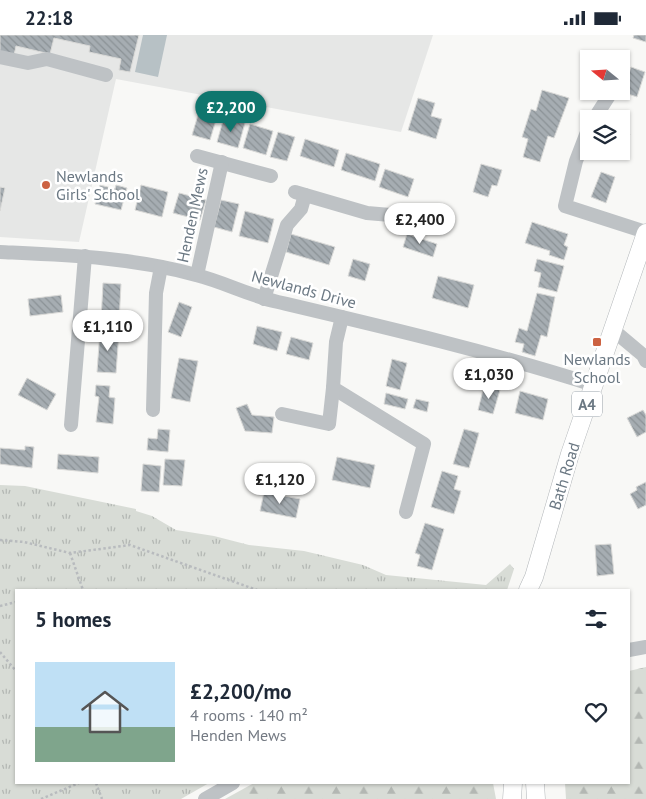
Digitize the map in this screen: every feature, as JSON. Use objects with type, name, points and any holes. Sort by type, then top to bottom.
[{"type":"main road","name":"Bath Road","points":[[533,586],[570,454],[646,233]]},
{"type":"main road","points":[[512,799],[513,784]]},
{"type":"main road","points":[[535,784],[536,799]]},
{"type":"street","points":[[0,57],[28,63],[47,59],[106,75]]},
{"type":"street","points":[[580,151],[565,206],[646,233]]},
{"type":"street","name":"Henden Mews","points":[[197,156],[271,176]]},
{"type":"street","name":"Henden Mews","points":[[197,275],[222,162]]},
{"type":"street","points":[[264,299],[287,225],[301,209],[300,193],[367,213],[402,216]]},
{"type":"street","name":"Newlands Drive","points":[[0,251],[85,257],[161,267],[197,275],[264,299],[342,317],[594,385]]},
{"type":"street","points":[[72,425],[85,257]]},
{"type":"street","points":[[153,410],[156,293],[161,267]]},
{"type":"street","points":[[282,415],[328,424],[336,342],[342,317]]},
{"type":"street","points":[[613,331],[643,355],[646,361]]},
{"type":"street","points":[[333,388],[424,444],[406,512]]},
{"type":"street","points":[[630,651],[646,647]]},
{"type":"street","points":[[206,799],[231,784]]},
{"type":"path","points":[[0,539],[24,542],[70,553],[130,545],[254,589]]},
{"type":"path","points":[[70,553],[83,589]]},
{"type":"path","points":[[0,606],[15,602]]},
{"type":"path","points":[[0,652],[15,670]]},
{"type":"path","points":[[41,799],[77,784]]},
{"type":"path","points":[[96,784],[102,799]]},
{"type":"shaded area","name":"Newlands Girls' School","points":[[0,35],[433,35],[401,132],[116,79],[79,242],[0,237]]},
{"type":"shaded area","points":[[143,35],[167,35],[158,77],[135,72]]},
{"type":"green space","points":[[0,485],[25,486],[136,509],[136,511],[152,516],[176,530],[214,536],[249,545],[304,551],[363,565],[386,575],[486,585],[510,564],[514,569],[507,589],[15,589],[15,784],[207,784],[181,799],[0,799]]},
{"type":"green space","points":[[646,667],[646,799],[566,799],[565,784],[630,784],[630,671]]},
{"type":"green space","points":[[252,784],[493,784],[496,799],[225,799]]},
{"type":"building","points":[[0,35],[139,35],[130,72],[119,70],[121,59],[89,52],[90,46],[54,38],[50,54],[16,46],[14,55],[0,51]]},
{"type":"building","points":[[634,35],[646,35],[646,42],[633,38]]},
{"type":"building","points":[[631,67],[645,72],[637,97],[630,95]]},
{"type":"building","points":[[542,90],[569,98],[554,138],[548,136],[540,162],[523,157],[528,139],[522,137],[531,109],[536,111]]},
{"type":"building","points":[[418,98],[435,103],[431,116],[442,119],[436,139],[408,130]]},
{"type":"building","points":[[198,115],[216,120],[210,140],[192,135]]},
{"type":"building","points":[[224,117],[245,123],[238,148],[217,142]]},
{"type":"building","points":[[250,124],[273,131],[266,155],[243,148]]},
{"type":"building","points":[[278,132],[295,137],[287,161],[270,157]]},
{"type":"building","points":[[305,139],[339,150],[334,167],[300,156]]},
{"type":"building","points":[[346,153],[380,164],[375,181],[341,170]]},
{"type":"building","points":[[481,164],[502,170],[497,186],[492,185],[488,197],[473,192]]},
{"type":"building","points":[[385,169],[414,179],[408,197],[379,187]]},
{"type":"building","points":[[601,172],[615,177],[606,203],[591,197]]},
{"type":"building","points":[[100,185],[115,189],[116,185],[127,188],[121,210],[95,204]]},
{"type":"building","points":[[141,185],[168,192],[162,217],[135,210]]},
{"type":"building","points":[[0,187],[5,188],[0,211]]},
{"type":"building","points":[[179,193],[206,200],[200,220],[173,213]]},
{"type":"building","points":[[221,200],[239,204],[232,232],[214,227]]},
{"type":"building","points":[[245,211],[274,219],[268,243],[239,236]]},
{"type":"building","points":[[532,222],[568,234],[564,245],[568,247],[564,260],[549,255],[550,251],[525,243]]},
{"type":"building","points":[[291,234],[335,247],[329,265],[286,252]]},
{"type":"building","points":[[407,234],[437,244],[433,257],[403,247]]},
{"type":"building","points":[[353,259],[370,264],[365,281],[348,276]]},
{"type":"building","points":[[537,259],[564,266],[557,292],[538,287],[541,273],[534,271]]},
{"type":"building","points":[[438,276],[474,285],[468,308],[432,298]]},
{"type":"building","points":[[103,283],[121,284],[119,322],[101,321]]},
{"type":"building","points":[[537,293],[555,297],[547,337],[541,335],[535,356],[522,352],[524,344],[515,342],[519,328],[527,331]]},
{"type":"building","points":[[61,295],[63,312],[30,316],[28,299]]},
{"type":"building","points":[[179,302],[192,307],[181,337],[168,332]]},
{"type":"building","points":[[257,326],[282,332],[277,351],[253,344]]},
{"type":"building","points":[[100,330],[119,332],[116,373],[97,372]]},
{"type":"building","points":[[291,337],[313,343],[309,360],[286,354]]},
{"type":"building","points":[[179,358],[198,361],[190,402],[171,398]]},
{"type":"building","points":[[392,359],[407,363],[400,390],[386,386]]},
{"type":"building","points":[[27,378],[56,394],[47,410],[18,395]]},
{"type":"building","points":[[96,385],[110,386],[109,397],[115,398],[113,424],[96,422],[99,397],[95,396]]},
{"type":"building","points":[[484,386],[500,390],[493,414],[478,410]]},
{"type":"building","points":[[520,391],[548,399],[543,420],[515,413]]},
{"type":"building","points":[[386,393],[408,399],[405,409],[384,404]]},
{"type":"building","points":[[416,399],[429,402],[427,412],[413,408]]},
{"type":"building","points":[[247,404],[252,415],[274,417],[272,433],[245,431],[236,408]]},
{"type":"building","points":[[643,410],[646,415],[646,432],[637,437],[627,418]]},
{"type":"building","points":[[158,429],[170,430],[168,452],[147,450],[148,438],[157,439]]},
{"type":"building","points":[[464,429],[479,433],[469,468],[453,464]]},
{"type":"building","points":[[25,446],[34,447],[32,468],[0,464],[0,448],[25,450]]},
{"type":"building","points":[[58,454],[99,457],[98,473],[57,469]]},
{"type":"building","points":[[337,457],[375,465],[370,488],[332,480]]},
{"type":"building","points":[[165,459],[185,460],[182,486],[163,485]]},
{"type":"building","points":[[143,464],[161,466],[159,492],[141,491]]},
{"type":"building","points":[[442,471],[458,476],[454,489],[461,491],[454,514],[431,507]]},
{"type":"building","points":[[646,482],[646,505],[638,509],[630,494],[637,490],[636,487]]},
{"type":"building","points":[[264,492],[300,499],[296,518],[260,511]]},
{"type":"building","points":[[425,523],[444,529],[432,570],[417,566],[420,555],[415,553]]},
{"type":"building","points":[[611,544],[614,574],[597,576],[595,545]]},
{"type":"place","name":"Newlands Girls' School","points":[[46,185]]},
{"type":"place","name":"Newlands School","points":[[597,342]]}]
